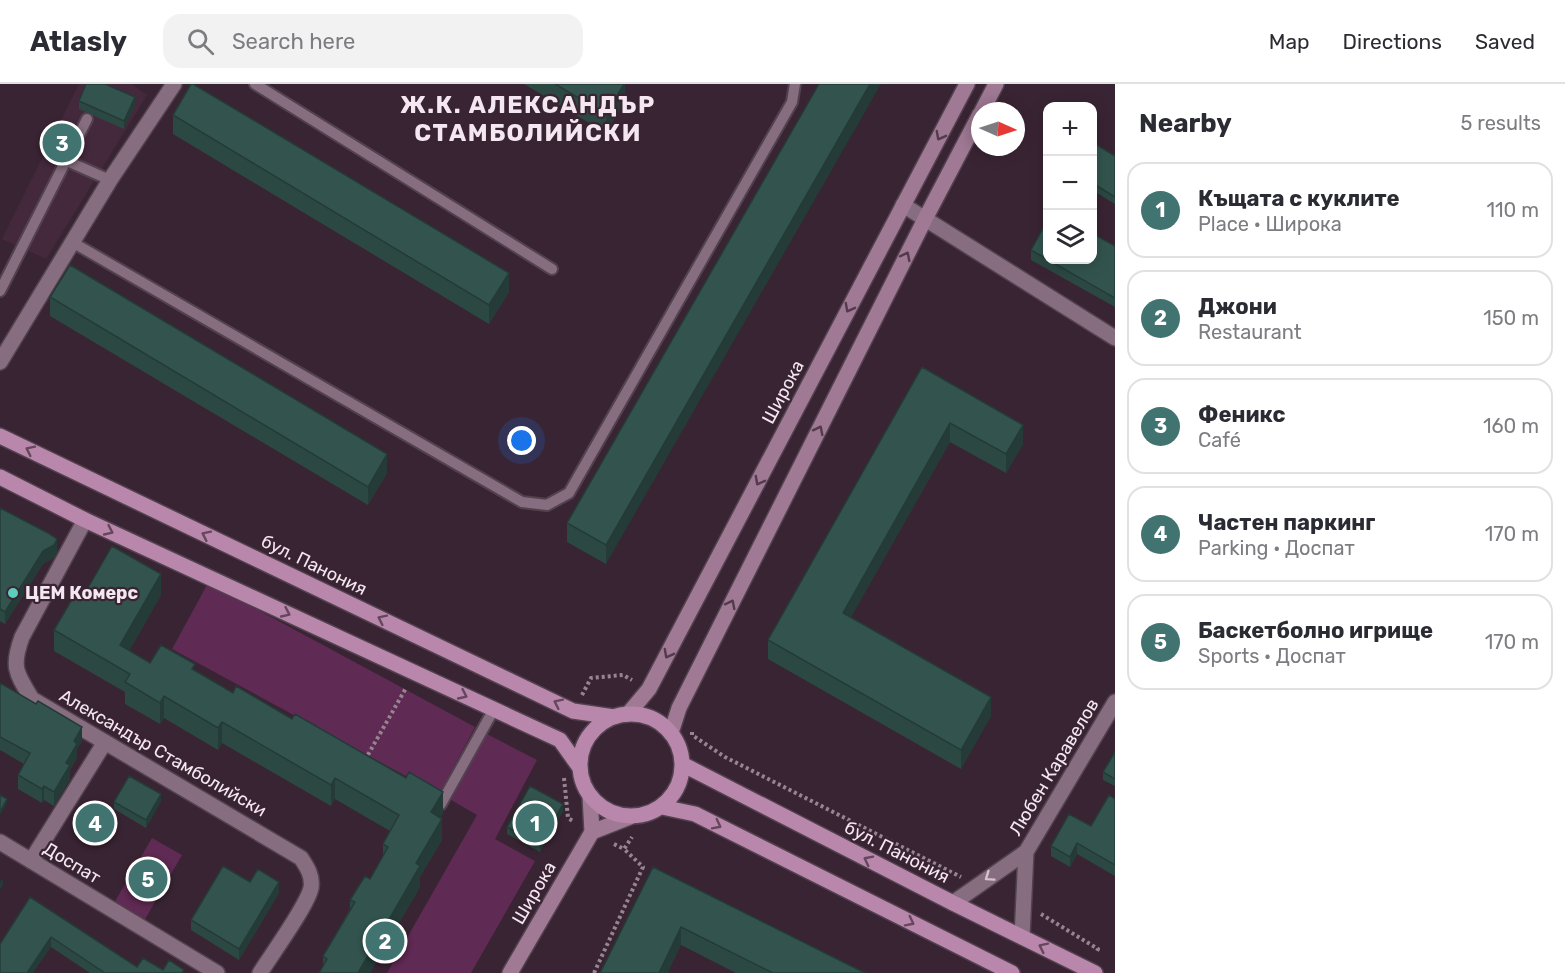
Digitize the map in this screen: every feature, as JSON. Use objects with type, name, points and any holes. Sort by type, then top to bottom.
[{"type":"main road","name":"Широка","points":[[621,715],[649,689],[968,84]]},
{"type":"main road","points":[[987,102],[996,84]]},
{"type":"main road","points":[[590,797],[592,832],[662,807],[677,788],[682,764],[679,748],[671,733],[679,708],[971,132]]},
{"type":"main road","name":"бул. Панония","points":[[0,436],[573,711],[640,715],[652,718],[671,733]]},
{"type":"main road","points":[[0,477],[85,520],[560,740],[580,768]]},
{"type":"main road","points":[[621,715],[602,722],[585,742],[580,768],[590,797],[608,811],[630,817]]},
{"type":"main road","name":"бул. Панония","points":[[682,764],[1092,972]]},
{"type":"main road","points":[[662,807],[695,814],[1012,973]]},
{"type":"main road","name":"Широка","points":[[510,973],[592,832]]},
{"type":"street","points":[[0,362],[110,180],[174,84]]},
{"type":"street","points":[[903,205],[1115,338]]},
{"type":"street","name":"Александър Стамболийски","points":[[85,520],[22,637],[18,648],[16,674],[32,699],[301,858],[310,871],[311,888],[261,973]]},
{"type":"street","name":"Любен Каравелов","points":[[953,903],[1026,852],[1115,702]]},
{"type":"street","points":[[31,861],[105,742]]},
{"type":"street","name":"Доспат","points":[[0,843],[217,973]]},
{"type":"street","name":"Любен Каравелов","points":[[1022,937],[1026,852]]},
{"type":"lane","points":[[255,84],[552,269]]},
{"type":"lane","points":[[72,242],[522,502],[548,505],[569,493],[792,102],[795,84]]},
{"type":"lane","points":[[0,291],[87,119]]},
{"type":"lane","points":[[67,161],[110,180]]},
{"type":"lane","points":[[441,804],[494,709]]},
{"type":"path","points":[[362,767],[415,672]]},
{"type":"path","points":[[573,711],[591,678],[623,675],[649,689]]},
{"type":"path","points":[[679,708],[690,714],[692,735],[725,757],[978,885]]},
{"type":"path","points":[[563,773],[568,818],[624,849],[643,867],[594,973]]},
{"type":"path","points":[[624,849],[634,834]]},
{"type":"path","points":[[1023,904],[1098,949],[1092,972]]},
{"type":"shaded area","points":[[79,84],[132,84],[147,95],[46,259],[2,239]]},
{"type":"shaded area","points":[[208,583],[475,727],[439,794],[172,649]]},
{"type":"shaded area","points":[[487,734],[537,760],[495,839],[535,861],[471,973],[387,973],[477,815],[451,800]]},
{"type":"shaded area","points":[[152,838],[182,855],[144,921],[114,903]]},
{"type":"building","points":[[86,84],[105,84],[135,97],[124,121],[79,101]]},
{"type":"building","points":[[191,84],[509,273],[489,305],[173,115]]},
{"type":"building","points":[[555,84],[624,84],[606,114]]},
{"type":"building","points":[[819,84],[870,84],[606,545],[567,523]]},
{"type":"building","points":[[1097,145],[1115,156],[1115,197],[1097,186]]},
{"type":"building","points":[[1043,228],[1043,257],[1031,250]]},
{"type":"building","points":[[1097,236],[1115,246],[1115,298],[1055,264],[1097,264]]},
{"type":"building","points":[[70,265],[387,454],[368,487],[50,297]]},
{"type":"building","points":[[922,367],[1023,425],[1006,454],[950,423],[843,613],[991,697],[961,750],[768,640]]},
{"type":"building","name":"ЦЕМ Комерс","points":[[0,508],[57,539],[54,545],[43,551],[5,612],[0,609]]},
{"type":"building","points":[[112,546],[161,574],[120,645],[150,663],[161,645],[195,664],[192,669],[233,693],[236,686],[292,719],[295,714],[406,778],[409,772],[443,792],[431,812],[442,819],[416,863],[420,866],[358,973],[319,973],[327,959],[323,956],[355,902],[350,900],[365,876],[370,879],[388,847],[383,844],[399,815],[335,778],[331,785],[222,722],[218,728],[164,696],[160,703],[125,682],[130,674],[54,630],[78,589],[85,593]]},
{"type":"building","points":[[0,683],[36,704],[38,701],[82,727],[74,741],[77,744],[66,763],[70,765],[54,792],[44,786],[42,789],[18,775],[30,753],[0,737]]},
{"type":"building","points":[[1115,752],[1115,779],[1103,772]]},
{"type":"building","points":[[129,776],[161,794],[146,820],[114,802]]},
{"type":"building","points":[[530,786],[563,804],[540,845],[507,827]]},
{"type":"building","points":[[0,795],[7,799],[0,812]]},
{"type":"building","points":[[1109,795],[1115,799],[1115,865],[1077,843],[1070,857],[1051,846],[1069,814],[1091,826]]},
{"type":"building","points":[[223,866],[250,882],[258,869],[279,882],[239,949],[191,920]]},
{"type":"building","points":[[653,867],[865,973],[773,973],[681,927],[659,973],[600,973]]},
{"type":"building","points":[[30,897],[137,967],[143,958],[163,970],[169,960],[184,970],[182,973],[105,973],[51,937],[27,973],[0,973],[0,944]]},
{"type":"place","name":"Феникс","points":[[62,143]]},
{"type":"place","name":"ЦЕМ Комерс","points":[[13,593]]},
{"type":"place","name":"Частен паркинг","points":[[95,823]]},
{"type":"place","name":"Къщата с куклите","points":[[535,823]]},
{"type":"place","name":"Баскетболно игрище","points":[[148,879]]},
{"type":"place","name":"Джони","points":[[385,941]]},
{"type":"district","name":"Ж.К. АЛЕКСАНДЪР СТАМБОЛИЙСКИ","points":[[528,119]]}]
